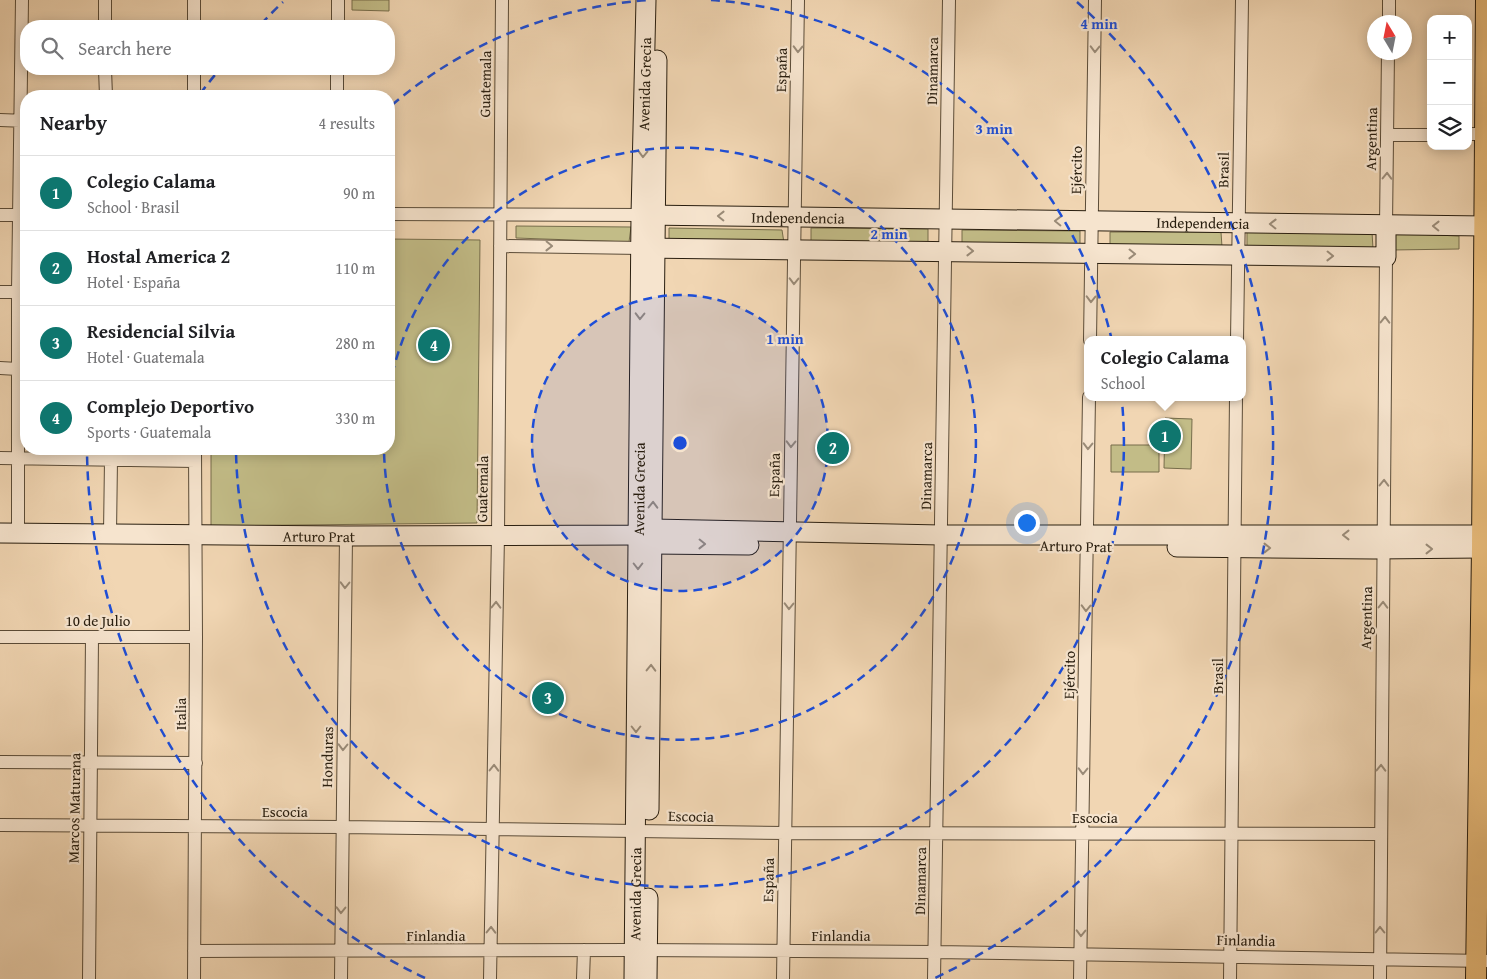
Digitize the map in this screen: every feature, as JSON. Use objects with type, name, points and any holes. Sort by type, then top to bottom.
[{"type":"main road","name":"Avenida Grecia","points":[[646,0],[649,216]]},
{"type":"main road","name":"Avenida Grecia","points":[[634,979],[641,950],[647,536],[648,248],[658,0]]},
{"type":"main road","points":[[1480,967],[1485,226],[1477,134],[1486,0]]},
{"type":"main road","name":"Independencia","points":[[649,216],[1485,226]]},
{"type":"main road","points":[[1386,225],[1386,257]]},
{"type":"main road","name":"Independencia","points":[[648,248],[1386,257]]},
{"type":"main road","name":"Arturo Prat","points":[[9,533],[1484,542]]},
{"type":"main road","name":"Avenida Grecia","points":[[641,950],[648,979]]},
{"type":"street","points":[[22,0],[22,20]]},
{"type":"street","points":[[105,0],[105,20]]},
{"type":"street","points":[[194,0],[194,20]]},
{"type":"street","points":[[338,0],[338,20]]},
{"type":"street","name":"Guatemala","points":[[490,979],[498,535],[502,0]]},
{"type":"street","name":"España","points":[[783,979],[798,0]]},
{"type":"street","name":"Dinamarca","points":[[934,979],[949,0]]},
{"type":"street","name":"Ejército","points":[[1090,336],[1095,0]]},
{"type":"street","name":"Brasil","points":[[1237,336],[1242,0]]},
{"type":"street","points":[[1389,0],[1389,15]]},
{"type":"street","name":"Argentina","points":[[1386,225],[1388,60]]},
{"type":"street","points":[[23,75],[23,90]]},
{"type":"street","points":[[105,75],[106,90]]},
{"type":"street","points":[[194,75],[194,90]]},
{"type":"street","points":[[337,75],[337,90]]},
{"type":"street","points":[[0,120],[20,121]]},
{"type":"street","points":[[1388,135],[1427,135]]},
{"type":"street","name":"Independencia","points":[[395,214],[649,216]]},
{"type":"street","points":[[0,215],[20,215]]},
{"type":"street","name":"Independencia","points":[[500,246],[648,248]]},
{"type":"street","name":"Argentina","points":[[1380,979],[1386,257]]},
{"type":"street","points":[[20,261],[18,292],[20,309]]},
{"type":"street","points":[[0,292],[18,292]]},
{"type":"street","points":[[9,533],[18,459],[18,369],[20,348]]},
{"type":"street","points":[[0,368],[18,369]]},
{"type":"street","name":"Ejército","points":[[1080,979],[1089,401]]},
{"type":"street","name":"Brasil","points":[[1230,979],[1236,401]]},
{"type":"street","points":[[0,458],[111,460],[195,455]]},
{"type":"street","name":"Italia","points":[[194,979],[196,763],[195,455]]},
{"type":"street","points":[[110,533],[111,460]]},
{"type":"street","name":"Honduras","points":[[341,979],[346,536]]},
{"type":"street","name":"10 de Julio","points":[[0,637],[196,637]]},
{"type":"street","name":"Marcos Maturana","points":[[89,979],[92,637]]},
{"type":"street","points":[[0,762],[196,763]]},
{"type":"street","name":"Escocia","points":[[0,825],[785,833],[1381,834]]},
{"type":"street","points":[[583,979],[584,950]]},
{"type":"street","name":"Finlandia","points":[[194,951],[641,950],[935,952],[1380,959],[1480,967]]},
{"type":"shaded area","points":[[352,0],[389,0],[389,11],[352,10]]},
{"type":"shaded area","points":[[516,226],[631,227],[629,242],[516,238]]},
{"type":"shaded area","points":[[669,228],[782,230],[784,243],[669,241]]},
{"type":"shaded area","points":[[811,228],[928,229],[928,243],[811,241]]},
{"type":"shaded area","points":[[962,230],[1080,231],[1080,246],[962,245]]},
{"type":"shaded area","points":[[1247,231],[1372,232],[1373,249],[1247,247]]},
{"type":"shaded area","points":[[1110,232],[1221,232],[1222,247],[1110,246]]},
{"type":"shaded area","points":[[1393,233],[1459,236],[1459,249],[1392,250]]},
{"type":"shaded area","points":[[395,239],[480,240],[477,523],[211,526],[211,455],[395,455]]},
{"type":"shaded area","points":[[1165,418],[1192,419],[1191,469],[1164,468]]},
{"type":"shaded area","points":[[1111,445],[1159,445],[1159,472],[1111,472]]},
{"type":"place","name":"Complejo Deportivo","points":[[434,345]]},
{"type":"place","name":"Colegio Calama","points":[[1165,436]]},
{"type":"place","name":"Hostal America 2","points":[[833,448]]},
{"type":"place","name":"Residencial Silvia","points":[[548,698]]}]
